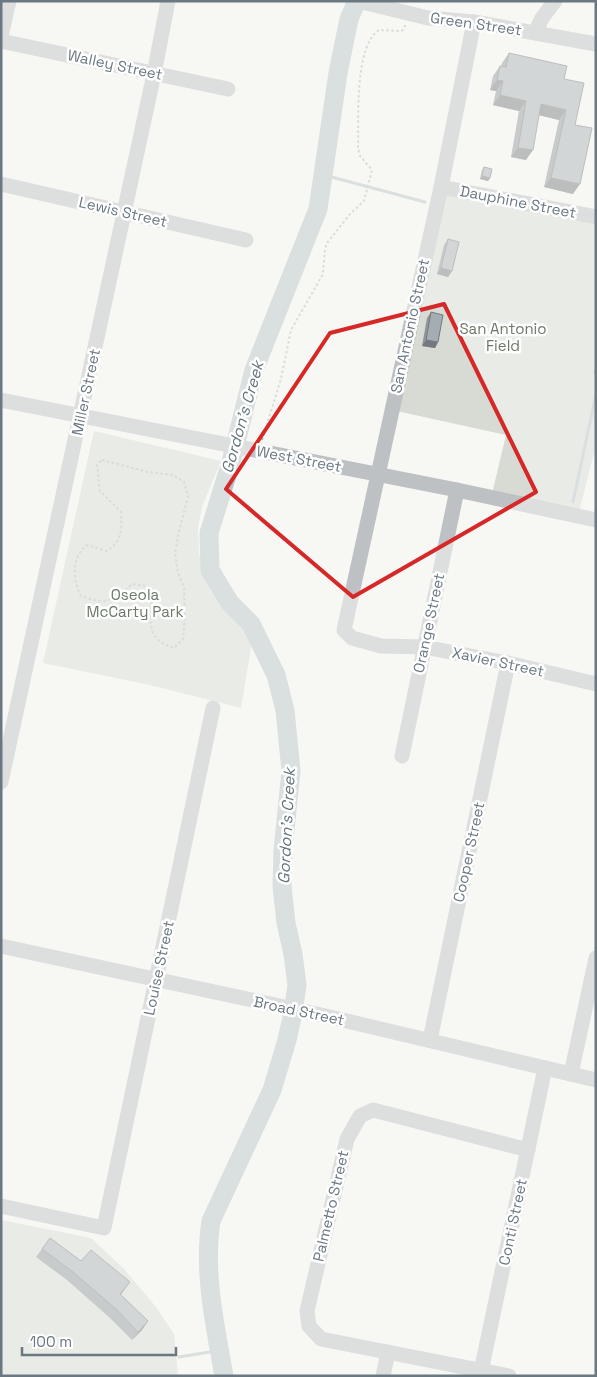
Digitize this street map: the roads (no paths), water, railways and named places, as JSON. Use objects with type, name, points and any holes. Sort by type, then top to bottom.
[{"type":"street","points":[[1,36],[9,1]]},
{"type":"street","name":"Miller Street","points":[[1,782],[125,212],[168,1]]},
{"type":"street","points":[[535,33],[542,18],[554,1]]},
{"type":"street","name":"Green Street","points":[[364,3],[428,18],[474,22],[596,44]]},
{"type":"street","name":"San Antonio Street","points":[[344,630],[441,187],[474,22]]},
{"type":"street","name":"Walley Street","points":[[1,41],[228,89]]},
{"type":"street","name":"Lewis Street","points":[[1,184],[246,240]]},
{"type":"street","name":"Dauphine Street","points":[[441,187],[596,217]]},
{"type":"street","name":"West Street","points":[[1,400],[457,490],[596,520]]},
{"type":"street","name":"Orange Street","points":[[402,756],[457,490]]},
{"type":"street","name":"Xavier Street","points":[[344,630],[352,638],[381,646],[424,647],[508,663],[596,684]]},
{"type":"street","name":"Cooper Street","points":[[430,1040],[508,663]]},
{"type":"street","name":"Louise Street","points":[[1,1206],[104,1228],[214,708]]},
{"type":"street","name":"Broad Street","points":[[1,946],[317,1014],[596,1080]]},
{"type":"street","points":[[571,1074],[596,958]]},
{"type":"street","name":"Conti Street","points":[[481,1373],[545,1068]]},
{"type":"street","name":"Palmetto Street","points":[[388,1352],[321,1339],[309,1326],[307,1312],[347,1139],[360,1116],[373,1110],[528,1150]]},
{"type":"street","points":[[383,1376],[388,1352],[481,1373],[509,1376]]},
{"type":"waterway","name":"Gordon's Creek","points":[[224,1376],[209,1279],[208,1260],[211,1221],[272,1090],[287,1040],[297,985],[286,923],[282,886],[283,850],[291,771],[285,710],[276,675],[251,624],[230,603],[210,570],[209,533],[231,462],[254,370],[318,209],[338,73],[349,19],[357,1]]},
{"type":"waterway","points":[[324,175],[425,202]]},
{"type":"waterway","points":[[573,502],[596,394]]},
{"type":"waterway","points":[[179,1357],[210,1352],[219,1346]]},
{"type":"park label","name":"San Antonio Field","points":[[503,338]]},
{"type":"park label","name":"Oseola McCarty Park","points":[[135,604]]}]
